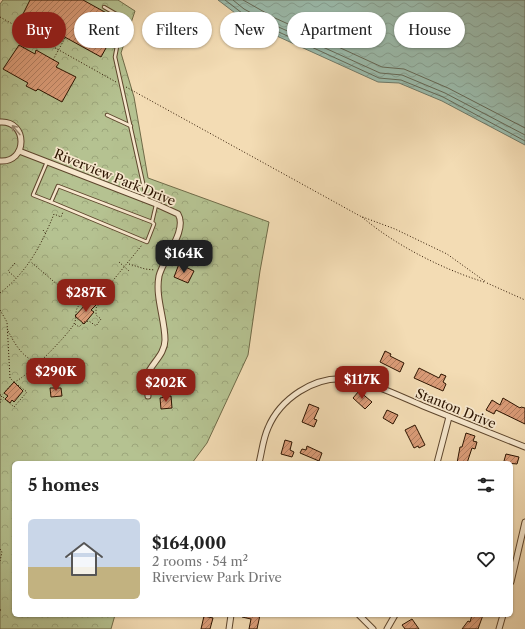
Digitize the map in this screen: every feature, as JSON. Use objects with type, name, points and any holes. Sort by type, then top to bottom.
[{"type":"street","points":[[0,122],[9,124],[19,132],[21,145],[20,151],[10,160],[0,162]]},
{"type":"street","name":"Riverview Park Drive","points":[[20,151],[178,214],[181,225],[159,275],[158,290],[165,341],[161,355],[146,377],[148,396]]},
{"type":"street","name":"Stanton Drive","points":[[260,461],[268,428],[281,407],[290,398],[304,389],[327,380],[345,379],[363,383],[525,447]]},
{"type":"street","points":[[438,461],[449,417]]},
{"type":"street","points":[[513,573],[525,522]]},
{"type":"street","points":[[229,629],[231,617]]},
{"type":"street","points":[[361,617],[373,629]]},
{"type":"street","points":[[387,629],[394,617]]},
{"type":"street","points":[[499,629],[502,617]]},
{"type":"lane","points":[[104,7],[128,21],[118,41],[115,58],[148,201]]},
{"type":"lane","points":[[107,115],[131,126]]},
{"type":"lane","points":[[47,162],[33,195],[147,242],[154,224],[152,222],[156,204]]},
{"type":"lane","points":[[51,202],[58,186],[152,222]]},
{"type":"path","points":[[0,17],[360,216],[404,246],[469,277],[486,282],[525,300]]},
{"type":"path","points":[[53,60],[60,48]]},
{"type":"path","points":[[0,293],[31,262],[46,234],[54,214],[61,217],[65,208]]},
{"type":"path","points":[[360,216],[395,229],[447,254],[486,282]]},
{"type":"path","points":[[43,230],[46,234]]},
{"type":"path","points":[[97,300],[140,249]]},
{"type":"path","points":[[31,262],[80,304]]},
{"type":"path","points":[[119,262],[129,271]]},
{"type":"path","points":[[15,263],[8,271],[16,278]]},
{"type":"path","points":[[128,264],[145,269],[163,268]]},
{"type":"path","points":[[0,310],[7,322],[10,378],[14,382],[27,392],[14,406],[1,395],[14,382],[39,362],[74,323],[75,309],[80,304],[88,303],[93,298],[97,300]]},
{"type":"path","points":[[74,323],[79,327],[84,322],[89,321],[96,326],[101,319],[96,315],[96,308],[100,303],[97,300]]},
{"type":"path","points":[[8,331],[23,354],[31,360],[39,362]]},
{"type":"path","points":[[0,403],[3,397]]},
{"type":"path","points":[[0,549],[2,552],[0,561]]},
{"type":"green space","points":[[3,0],[118,0],[135,11],[134,14],[134,12],[74,12],[74,48],[123,48],[121,53],[134,97],[148,178],[269,222],[260,271],[248,355],[207,443],[194,461],[12,461],[12,617],[114,617],[111,629],[0,629],[0,4]]},
{"type":"water","points":[[218,0],[525,0],[525,145],[442,101],[399,83],[378,82],[303,48],[386,48],[386,12],[287,12],[287,41],[279,37],[279,12],[234,12]]},
{"type":"building","points":[[30,0],[83,0],[105,12],[74,12],[74,42],[66,38],[66,12],[24,12]]},
{"type":"building","points":[[17,48],[24,48],[35,54],[36,50],[59,63],[56,67],[76,77],[62,102],[38,89],[36,91],[26,86],[28,83],[3,69]]},
{"type":"building","points":[[85,48],[106,48],[101,57]]},
{"type":"building","points":[[179,264],[194,271],[188,283],[174,277]]},
{"type":"building","points":[[91,301],[96,305],[91,310],[94,312],[84,324],[75,316],[86,304],[88,305]]},
{"type":"building","points":[[385,351],[391,354],[390,356],[404,363],[400,372],[380,362]]},
{"type":"building","points":[[419,368],[439,378],[441,374],[446,376],[443,382],[446,384],[443,391],[414,378]]},
{"type":"building","points":[[14,382],[23,391],[14,402],[12,400],[10,403],[5,399],[8,396],[4,393]]},
{"type":"building","points":[[50,388],[61,388],[62,396],[51,397]]},
{"type":"building","points":[[359,391],[372,402],[365,409],[353,398]]},
{"type":"building","points":[[171,396],[172,408],[161,409],[160,398]]},
{"type":"building","points":[[503,398],[520,408],[525,408],[525,424],[496,410],[494,414],[486,410],[492,400],[500,405]]},
{"type":"building","points":[[309,404],[319,408],[314,419],[317,420],[314,427],[302,422]]},
{"type":"building","points":[[387,410],[398,415],[393,424],[383,418]]},
{"type":"building","points":[[415,425],[425,445],[419,448],[418,446],[414,448],[405,430]]},
{"type":"building","points":[[466,433],[475,436],[473,441],[477,442],[475,449],[472,448],[468,461],[457,461],[460,447],[462,447]]},
{"type":"building","points":[[285,440],[292,442],[290,450],[294,452],[292,457],[281,454]]},
{"type":"building","points":[[307,446],[322,453],[319,461],[300,453],[302,449],[306,450]]},
{"type":"building","points":[[506,454],[519,457],[517,464],[513,464],[513,461],[504,461]]},
{"type":"building","points":[[204,617],[213,618],[210,629],[201,629]]},
{"type":"building","points":[[242,617],[260,617],[257,629],[249,629],[251,619]]},
{"type":"building","points":[[471,617],[482,617],[478,629],[462,629],[468,621],[470,622]]},
{"type":"building","points":[[412,619],[419,629],[405,629],[402,625]]}]
